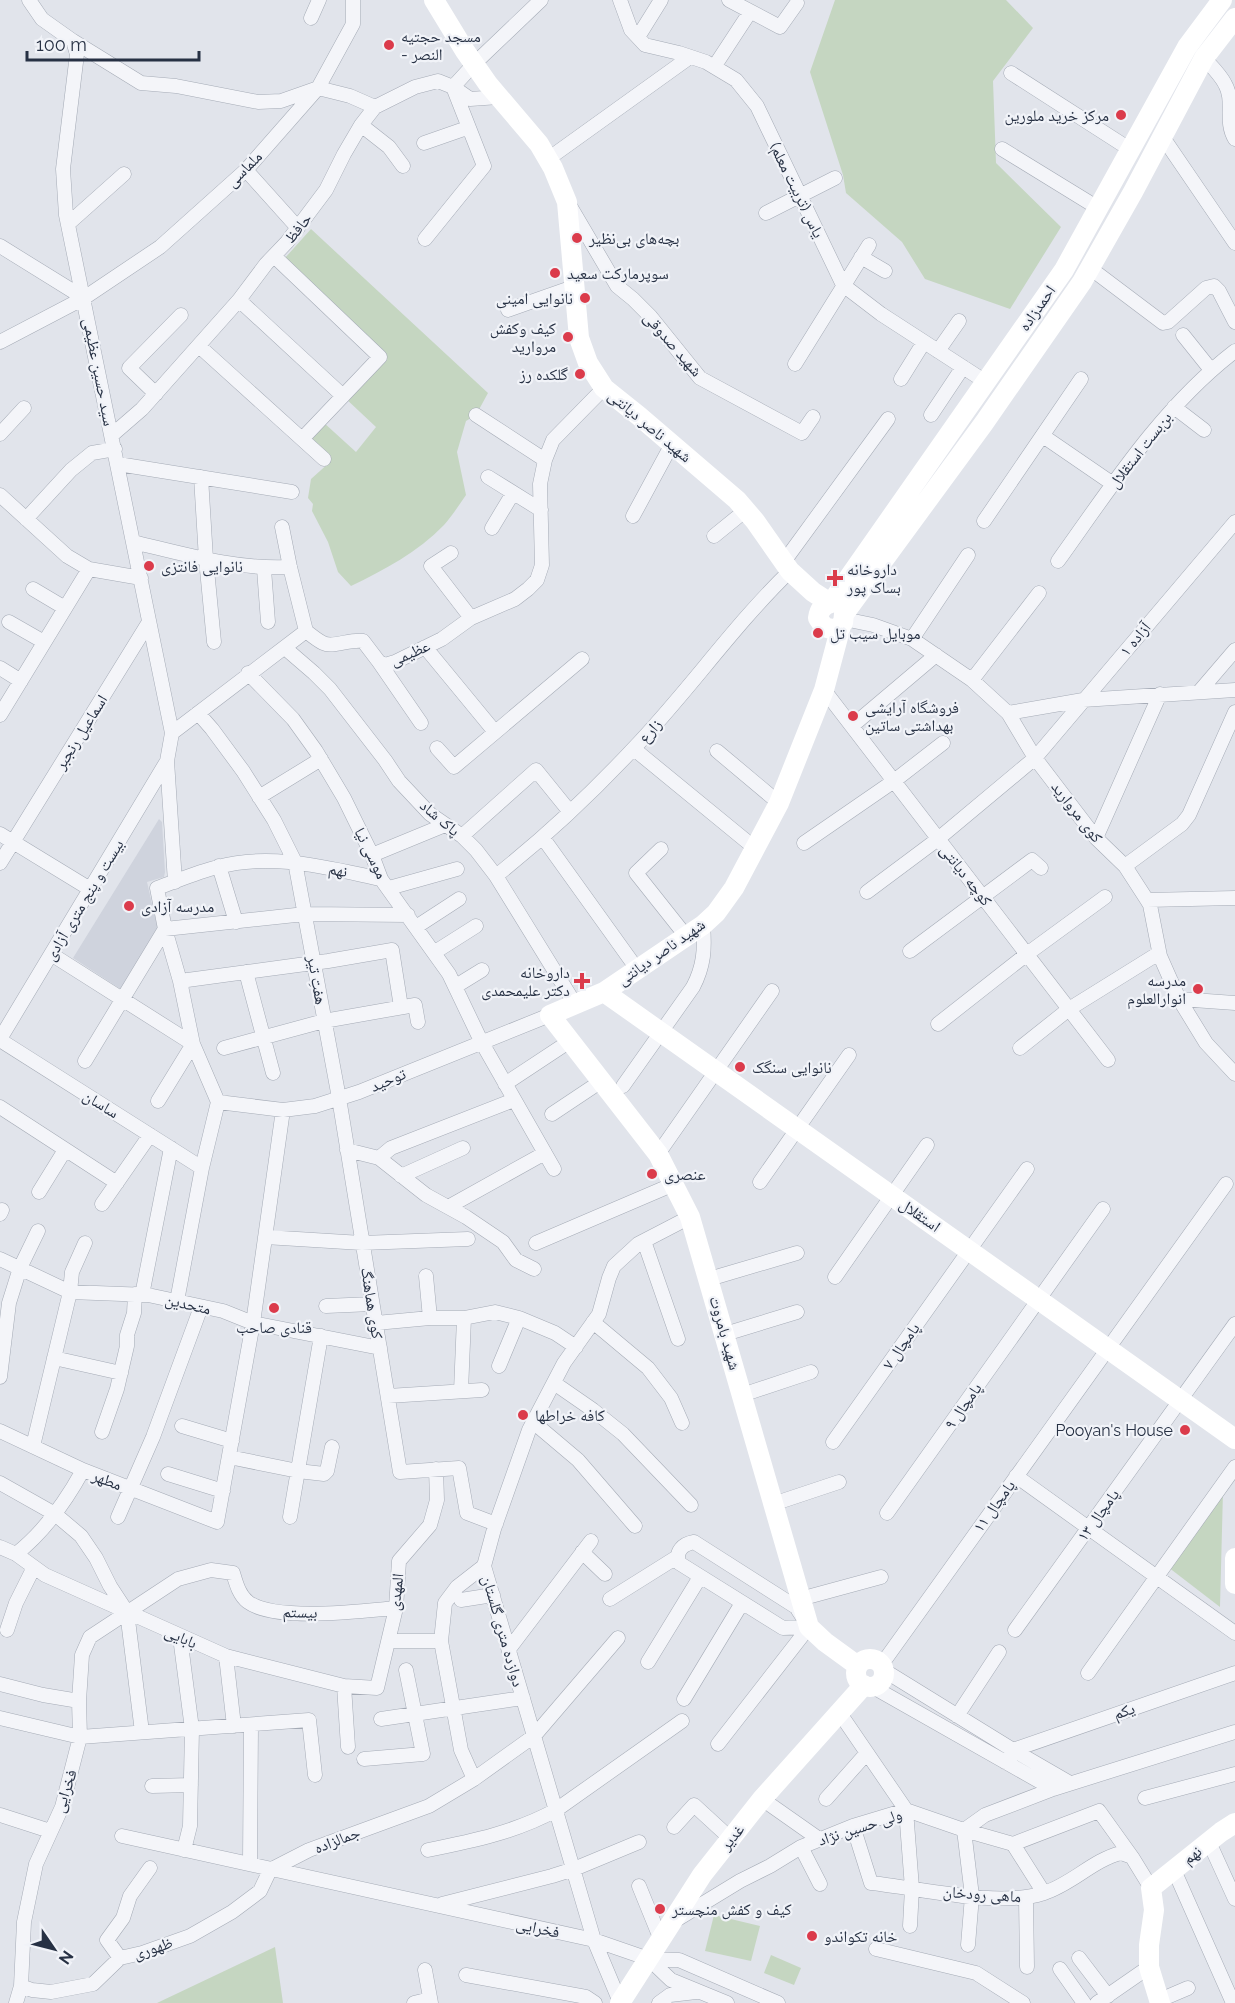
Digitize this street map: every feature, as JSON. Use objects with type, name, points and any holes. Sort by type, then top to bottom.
[{"type":"main road","name":"شهید ناصر دیانتی","points":[[434,0],[474,64],[539,144],[567,202],[579,338],[588,363],[604,388],[713,478],[746,510],[799,587],[833,616],[831,663],[824,690],[780,804],[734,888],[716,913],[703,925],[604,992],[550,1014]]},
{"type":"main road","name":"احمدزاده","points":[[833,616],[986,382],[1064,270],[1187,47],[1222,0]]},
{"type":"main road","name":"احمدزاده","points":[[833,616],[984,423],[1048,331],[1090,268],[1204,58],[1235,18]]},
{"type":"main road","points":[[1030,319],[1048,331]]},
{"type":"main road","name":"استقلال","points":[[604,992],[1235,1439]]},
{"type":"main road","name":"شهید بامروت","points":[[550,1014],[600,1082],[658,1154],[690,1217],[809,1627]]},
{"type":"main road","points":[[1235,1558],[1235,1584]]},
{"type":"main road","points":[[809,1627],[858,1666],[857,1676],[876,1677]]},
{"type":"main road","name":"غدیر","points":[[620,2002],[702,1875],[762,1799],[839,1712],[876,1677]]},
{"type":"main road","name":"نهم","points":[[1150,1888],[1235,1823]]},
{"type":"main road","points":[[1150,1888],[1154,1910],[1149,1945],[1149,1967],[1160,2002]]},
{"type":"street","points":[[28,0],[42,19],[141,83],[176,86],[258,102],[281,101],[318,88],[350,96],[375,107]]},
{"type":"street","points":[[311,18],[319,0]]},
{"type":"street","name":"ملماسی","points":[[0,342],[84,298],[160,247],[246,170],[318,88],[353,24],[353,0]]},
{"type":"street","points":[[425,239],[484,166],[467,128],[453,87],[541,0]]},
{"type":"street","points":[[620,0],[631,30],[638,37],[661,0]]},
{"type":"street","points":[[729,0],[780,27],[797,3]]},
{"type":"street","points":[[714,67],[750,12]]},
{"type":"street","name":"یاس (تربیت معلم)","points":[[638,37],[645,45],[690,57],[736,80],[757,106],[843,285],[881,314],[986,382]]},
{"type":"street","name":"سید حسین عظیمی","points":[[73,41],[77,54],[63,169],[68,225],[172,733],[167,761]]},
{"type":"street","points":[[548,159],[690,57]]},
{"type":"street","points":[[1204,58],[1231,82],[1229,129],[1235,139]]},
{"type":"street","points":[[1011,73],[1131,150]]},
{"type":"street","name":"حافظ","points":[[113,442],[239,300],[298,228],[326,190],[361,125],[375,107],[415,87],[438,81],[453,87],[470,99],[499,97]]},
{"type":"street","points":[[361,125],[389,147],[404,166]]},
{"type":"street","points":[[424,143],[467,128]]},
{"type":"street","points":[[1162,136],[1235,243]]},
{"type":"street","points":[[1002,149],[1098,208]]},
{"type":"street","points":[[246,170],[298,228]]},
{"type":"street","points":[[68,225],[124,174]]},
{"type":"street","points":[[766,213],[835,178]]},
{"type":"street","name":"شهید صدوقی","points":[[567,202],[617,286],[633,298],[650,316],[700,378],[802,434],[813,417]]},
{"type":"street","points":[[0,246],[84,298]]},
{"type":"street","points":[[795,363],[865,251],[885,271]]},
{"type":"street","points":[[274,256],[380,357],[303,438]]},
{"type":"street","points":[[1090,268],[1163,323],[1168,322],[1206,288],[1214,286],[1235,322]]},
{"type":"street","points":[[508,310],[573,287]]},
{"type":"street","points":[[239,300],[343,396]]},
{"type":"street","points":[[156,394],[129,368],[181,315]]},
{"type":"street","points":[[938,351],[959,321]]},
{"type":"street","points":[[1183,335],[1211,370]]},
{"type":"street","points":[[901,379],[924,342]]},
{"type":"street","points":[[199,345],[324,459]]},
{"type":"street","name":"بن‌بست استقلال","points":[[1058,561],[1113,484],[1174,407],[1211,370],[1235,351]]},
{"type":"street","points":[[931,415],[963,367]]},
{"type":"street","points":[[984,521],[1081,380]]},
{"type":"street","points":[[541,510],[540,484],[545,460],[553,440],[604,388]]},
{"type":"street","points":[[1174,407],[1204,430]]},
{"type":"street","points":[[0,434],[24,408]]},
{"type":"street","points":[[476,415],[545,460]]},
{"type":"street","name":"زارع","points":[[496,876],[543,838],[634,749],[735,628],[789,570],[888,419]]},
{"type":"street","points":[[1043,436],[1113,484]]},
{"type":"street","points":[[26,519],[71,470],[92,453],[113,442]]},
{"type":"street","points":[[633,516],[672,444]]},
{"type":"street","points":[[118,465],[292,492]]},
{"type":"street","points":[[201,477],[214,642]]},
{"type":"street","points":[[488,477],[541,510]]},
{"type":"street","points":[[492,528],[513,493]]},
{"type":"street","points":[[1,499],[67,555],[89,569],[141,578]]},
{"type":"street","name":"عظیمی","points":[[306,631],[324,644],[332,645],[348,640],[363,641],[379,662],[385,664],[395,662],[442,639],[471,618],[515,599],[537,580],[542,565],[541,510]]},
{"type":"street","points":[[714,536],[746,510]]},
{"type":"street","points":[[172,733],[306,631],[282,527]]},
{"type":"street","name":"آزاده ۱","points":[[867,892],[938,839],[1035,758],[1233,527]]},
{"type":"street","points":[[133,542],[206,559],[264,568],[290,567]]},
{"type":"street","points":[[451,553],[431,566],[471,618]]},
{"type":"street","points":[[912,639],[968,555]]},
{"type":"street","points":[[264,568],[268,622]]},
{"type":"street","points":[[0,715],[89,569]]},
{"type":"street","points":[[33,589],[65,608]]},
{"type":"street","points":[[972,681],[1039,593]]},
{"type":"street","name":"کوی مروارید","points":[[833,616],[873,625],[912,639],[972,681],[1008,713],[1035,758],[1096,838],[1125,866],[1147,900],[1150,905],[1159,953],[1179,999],[1206,1043],[1235,1074]]},
{"type":"street","points":[[9,622],[44,642]]},
{"type":"street","name":"اسماعیل رنجبر","points":[[0,863],[149,622]]},
{"type":"street","points":[[425,647],[495,732]]},
{"type":"street","name":"پاک شاد","points":[[285,648],[330,689],[399,781],[430,814],[462,836],[476,850],[496,876],[575,1004]]},
{"type":"street","points":[[1199,692],[1235,650]]},
{"type":"street","points":[[852,726],[936,655]]},
{"type":"street","points":[[437,748],[454,766],[582,659]]},
{"type":"street","points":[[379,662],[421,723]]},
{"type":"street","points":[[0,669],[21,681]]},
{"type":"street","name":"موسی نیا","points":[[248,673],[292,719],[321,759],[344,798],[385,884],[435,952],[456,986],[481,1041],[554,1169]]},
{"type":"street","name":"کوچه دیانتی","points":[[824,690],[1108,1060]]},
{"type":"street","points":[[1008,713],[1083,700],[1235,690]]},
{"type":"street","points":[[1096,838],[1160,694]]},
{"type":"street","points":[[1125,866],[1182,824],[1189,815],[1235,712]]},
{"type":"street","name":"هفتِ تیر","points":[[198,713],[243,771],[274,820],[295,862],[339,1098]]},
{"type":"street","points":[[804,843],[894,781],[943,743]]},
{"type":"street","points":[[634,749],[756,849]]},
{"type":"street","points":[[717,751],[780,804]]},
{"type":"street","points":[[259,797],[321,759]]},
{"type":"street","points":[[167,761],[175,882],[157,888],[193,1044],[218,1102],[202,1168],[177,1301]]},
{"type":"street","name":"بیست و پنج متری آزادی","points":[[0,1039],[167,761]]},
{"type":"street","points":[[462,836],[536,770],[570,812]]},
{"type":"street","points":[[372,855],[445,825]]},
{"type":"street","points":[[0,834],[90,889]]},
{"type":"street","points":[[543,838],[637,969]]},
{"type":"street","points":[[660,849],[636,873],[686,936]]},
{"type":"street","points":[[910,951],[1032,860],[1041,868]]},
{"type":"street","name":"نهم","points":[[175,882],[219,866],[255,861],[295,862],[385,884]]},
{"type":"street","points":[[219,866],[236,922]]},
{"type":"street","points":[[385,884],[457,869]]},
{"type":"street","points":[[938,1024],[1027,954],[1105,897]]},
{"type":"street","points":[[1147,900],[1235,898]]},
{"type":"street","points":[[165,929],[305,914],[412,921],[459,899]]},
{"type":"street","points":[[623,1086],[693,987],[701,972],[705,952],[703,925]]},
{"type":"street","points":[[435,952],[476,926]]},
{"type":"street","points":[[85,1061],[165,929]]},
{"type":"street","points":[[180,981],[392,950],[401,1008]]},
{"type":"street","points":[[1020,1048],[1069,1009],[1159,953]]},
{"type":"street","points":[[51,954],[193,1044]]},
{"type":"street","points":[[456,986],[482,970]]},
{"type":"street","points":[[246,972],[273,1073]]},
{"type":"street","points":[[658,1154],[772,991]]},
{"type":"street","points":[[1179,999],[1235,1003]]},
{"type":"street","points":[[224,1048],[324,1021],[415,1005],[418,1022]]},
{"type":"street","name":"توحید","points":[[218,1102],[283,1110],[315,1106],[550,1014]]},
{"type":"street","name":"ساسان","points":[[0,1039],[202,1168]]},
{"type":"street","points":[[506,1084],[570,1041]]},
{"type":"street","points":[[158,1101],[193,1044]]},
{"type":"street","points":[[760,1182],[849,1055]]},
{"type":"street","points":[[552,1114],[600,1082]]},
{"type":"street","name":"کوی هماهنگ","points":[[339,1098],[400,1472],[436,1469]]},
{"type":"street","points":[[379,1158],[391,1148],[514,1100]]},
{"type":"street","points":[[0,1107],[117,1183]]},
{"type":"street","points":[[168,1474],[223,1491],[253,1323],[283,1110]]},
{"type":"street","points":[[102,1204],[150,1135]]},
{"type":"street","points":[[835,1276],[927,1145]]},
{"type":"street","points":[[102,1432],[121,1373],[127,1335],[171,1148]]},
{"type":"street","points":[[401,1176],[463,1148]]},
{"type":"street","points":[[39,1192],[65,1150]]},
{"type":"street","points":[[347,1150],[379,1158],[426,1195],[503,1242],[516,1260],[534,1269]]},
{"type":"street","points":[[448,1207],[545,1153]]},
{"type":"street","name":"پامچال ۷","points":[[833,1442],[1027,1169]]},
{"type":"street","points":[[536,1243],[674,1184]]},
{"type":"street","name":"پامچال ۱۱","points":[[876,1677],[1016,1476],[1226,1184]]},
{"type":"street","name":"پامچال ۹","points":[[887,1513],[1103,1209]]},
{"type":"street","name":"دوازده متری گلستان","points":[[620,2002],[594,1940],[484,1566],[496,1524],[533,1422],[554,1383],[598,1314],[614,1266],[638,1244],[690,1217]]},
{"type":"street","points":[[0,1377],[9,1303],[20,1268],[38,1231]]},
{"type":"street","points":[[265,1237],[362,1243],[468,1239]]},
{"type":"street","points":[[644,1241],[678,1339]]},
{"type":"street","points":[[33,1446],[70,1292],[72,1272],[85,1243]]},
{"type":"street","points":[[709,1279],[796,1253]]},
{"type":"street","name":"متحدین","points":[[0,1259],[70,1292],[138,1294],[177,1301],[223,1311],[253,1323],[380,1348]]},
{"type":"street","points":[[426,1276],[430,1318]]},
{"type":"street","points":[[326,1306],[372,1304]]},
{"type":"street","points":[[118,1517],[153,1437],[201,1306]]},
{"type":"street","points":[[376,1323],[430,1318],[464,1318],[495,1312],[519,1318],[555,1333],[576,1347]]},
{"type":"street","points":[[725,1334],[797,1312]]},
{"type":"street","points":[[461,1391],[464,1318]]},
{"type":"street","points":[[499,1366],[519,1318]]},
{"type":"street","points":[[593,1322],[648,1368],[670,1398],[682,1423]]},
{"type":"street","name":"پامچال ۱۳","points":[[1015,1630],[1235,1324]]},
{"type":"street","points":[[290,1517],[321,1336]]},
{"type":"street","points":[[54,1358],[121,1373]]},
{"type":"street","points":[[742,1395],[811,1372]]},
{"type":"street","points":[[554,1383],[623,1434],[691,1505]]},
{"type":"street","points":[[388,1396],[482,1390]]},
{"type":"street","points":[[533,1422],[578,1460],[635,1526]]},
{"type":"street","points":[[182,1426],[232,1441]]},
{"type":"street","name":"مطهر","points":[[0,1431],[83,1470],[217,1522],[223,1491]]},
{"type":"street","points":[[229,1456],[298,1471],[324,1474],[327,1472],[332,1447]]},
{"type":"street","points":[[1088,1672],[1235,1467]]},
{"type":"street","points":[[436,1469],[459,1468],[466,1512],[496,1524]]},
{"type":"street","name":"المهدی","points":[[377,1688],[396,1608],[399,1561],[430,1525],[437,1500],[436,1469]]},
{"type":"street","points":[[16,1554],[27,1546],[55,1514],[69,1496],[83,1470]]},
{"type":"street","points":[[1016,1476],[1235,1634]]},
{"type":"street","points":[[773,1504],[839,1482]]},
{"type":"street","points":[[0,1483],[55,1514],[81,1536],[128,1612],[142,1732]]},
{"type":"street","points":[[610,1599],[677,1557],[685,1544],[694,1542],[796,1607],[809,1627]]},
{"type":"street","points":[[509,1649],[587,1546],[605,1574]]},
{"type":"street","name":"بابایی","points":[[0,1547],[16,1554],[45,1575],[226,1656],[344,1686],[377,1688]]},
{"type":"street","points":[[677,1557],[679,1563],[783,1628],[809,1627]]},
{"type":"street","points":[[474,1779],[461,1750],[441,1641],[445,1604],[457,1587],[484,1566]]},
{"type":"street","points":[[7,1630],[16,1603],[34,1567]]},
{"type":"street","name":"بیستم","points":[[128,1612],[178,1579],[211,1570],[233,1573],[238,1589],[247,1602],[269,1611],[337,1613],[396,1608]]},
{"type":"street","points":[[648,1662],[700,1577]]},
{"type":"street","points":[[800,1599],[881,1577]]},
{"type":"street","points":[[461,1600],[493,1595]]},
{"type":"street","points":[[684,1699],[742,1603]]},
{"type":"street","name":"فخرایی","points":[[16,2003],[21,1986],[24,1922],[36,1863],[62,1807],[80,1737],[79,1701],[82,1655],[90,1636],[128,1612]]},
{"type":"street","points":[[718,1744],[809,1627]]},
{"type":"street","points":[[180,1637],[192,1729],[190,1826],[184,1850]]},
{"type":"street","name":"جمالزاده","points":[[270,1870],[309,1850],[429,1806],[474,1779],[534,1736],[618,1638]]},
{"type":"street","points":[[388,1641],[441,1641]]},
{"type":"street","points":[[957,1716],[999,1652]]},
{"type":"street","points":[[226,1656],[234,1726]]},
{"type":"street","points":[[364,1759],[423,1754],[406,1670]]},
{"type":"street","name":"یکم","points":[[1009,1756],[1235,1673]]},
{"type":"street","points":[[876,1677],[957,1716],[1053,1789]]},
{"type":"street","points":[[876,1677],[1009,1756],[1070,1783]]},
{"type":"street","points":[[0,1684],[79,1701]]},
{"type":"street","points":[[344,1686],[348,1747]]},
{"type":"street","points":[[381,1719],[523,1698]]},
{"type":"street","points":[[839,1712],[906,1810],[912,1888],[910,1926]]},
{"type":"street","points":[[0,1718],[80,1737],[309,1720],[315,1775]]},
{"type":"street","points":[[428,1850],[495,1836],[541,1818],[556,1810],[682,1721]]},
{"type":"street","points":[[250,1863],[251,1725]]},
{"type":"street","points":[[968,1945],[972,1896],[964,1830],[984,1815],[1053,1789],[1235,1732]]},
{"type":"street","points":[[826,1799],[866,1754]]},
{"type":"street","points":[[1144,1798],[1235,1774]]},
{"type":"street","points":[[152,1786],[191,1785]]},
{"type":"street","points":[[762,1799],[819,1839]]},
{"type":"street","points":[[674,1827],[694,1805],[731,1839]]},
{"type":"street","name":"ولی حسین نژاد","points":[[674,1921],[801,1847],[853,1826],[906,1810],[1013,1844]]},
{"type":"street","points":[[1044,1893],[1013,1844],[1099,1811],[1132,1857],[1150,1888]]},
{"type":"street","points":[[0,1815],[50,1831]]},
{"type":"street","name":"ماهی رودخان","points":[[853,1826],[871,1883],[972,1896],[1026,1898],[1059,1887],[1113,1855],[1120,1853],[1132,1857]]},
{"type":"street","points":[[122,1836],[250,1863],[270,1870]]},
{"type":"street","points":[[437,1906],[574,1869],[639,1842]]},
{"type":"street","points":[[1209,1842],[1235,1899]]},
{"type":"street","points":[[801,1847],[820,1884]]},
{"type":"street","points":[[120,1958],[107,1940],[123,1918],[130,1896],[150,1868]]},
{"type":"street","name":"فخرایی","points":[[270,1870],[594,1940]]},
{"type":"street","name":"ظهوری","points":[[21,1986],[51,1992],[93,1984],[120,1958],[142,1953],[190,1936],[232,1912],[260,1891],[270,1870]]},
{"type":"street","points":[[1174,1870],[1233,2003]]},
{"type":"street","points":[[639,1886],[661,1941]]},
{"type":"street","points":[[1026,1898],[1027,1967]]},
{"type":"street","points":[[594,1940],[649,1959],[679,1960],[778,2003]]},
{"type":"street","points":[[876,1949],[976,1973],[1023,2003]]},
{"type":"street","points":[[1079,1958],[1103,1999],[1149,1967]]},
{"type":"street","points":[[649,1959],[670,1980],[727,2003]]},
{"type":"street","points":[[1060,1969],[1084,2003]]},
{"type":"street","points":[[414,2003],[430,2001],[425,1970]]},
{"type":"street","points":[[466,1975],[586,1997],[595,2003]]},
{"type":"street","points":[[1160,2002],[1188,1988]]},
{"type":"street","points":[[659,2003],[670,1995],[698,1991]]},
{"type":"shaded area","name":"مدرسه آزادی","points":[[159,819],[162,822],[165,872],[164,877],[147,882],[158,930],[122,990],[73,958]]},
{"type":"green space","points":[[835,0],[1006,0],[1033,28],[993,81],[996,163],[1061,227],[1010,309],[925,279],[902,242],[846,193],[843,175],[810,72]]},
{"type":"green space","points":[[311,229],[488,393],[476,415],[466,421],[457,452],[466,495],[434,535],[388,567],[351,586],[338,572],[328,542],[312,511],[313,504],[308,498],[311,479],[330,462],[318,452],[312,438],[323,422],[356,452],[376,427],[344,397],[384,356],[285,258]]},
{"type":"green space","points":[[1223,1491],[1220,1607],[1168,1567]]},
{"type":"green space","points":[[714,1915],[760,1926],[751,1961],[705,1951]]},
{"type":"green space","points":[[275,1947],[283,2003],[157,2003]]},
{"type":"green space","points":[[771,1955],[801,1968],[794,1985],[764,1973]]},
{"type":"place","name":"مسجد حجتیه - النصر","points":[[389,45]]},
{"type":"place","name":"مرکز خرید ملورین","points":[[1121,115]]},
{"type":"place","name":"بچه‌های بی‌نظیر","points":[[577,238]]},
{"type":"place","name":"سوپرمارکت سعید","points":[[555,273]]},
{"type":"place","name":"نانوایی امینی","points":[[585,298]]},
{"type":"place","name":"کیف و‌کفش مروارید","points":[[568,337]]},
{"type":"place","name":"گلکده رز","points":[[580,374]]},
{"type":"place","name":"نانوایی فانتزی","points":[[149,566]]},
{"type":"place","name":"داروخانه بساک پور","points":[[835,578]]},
{"type":"place","name":"موبایل سیب تل","points":[[818,633]]},
{"type":"place","name":"فروشگاه آرایشی بهداشتی ساتین","points":[[853,716]]},
{"type":"place","name":"مدرسه آزادی","points":[[129,906]]},
{"type":"place","name":"داروخانه دکتر علیمحمدی","points":[[582,981]]},
{"type":"place","name":"مدرسه انوارالعلوم","points":[[1198,989]]},
{"type":"place","name":"نانوایی سنگک","points":[[740,1067]]},
{"type":"place","name":"عنصری","points":[[652,1174]]},
{"type":"place","name":"قنادی صاحب","points":[[274,1308]]},
{"type":"place","name":"کافه خراطها","points":[[523,1415]]},
{"type":"place","name":"Pooyan's House","points":[[1185,1430]]},
{"type":"place","name":"کیف و کفش منچستر","points":[[660,1909]]},
{"type":"place","name":"خانه تکواندو","points":[[812,1936]]}]
